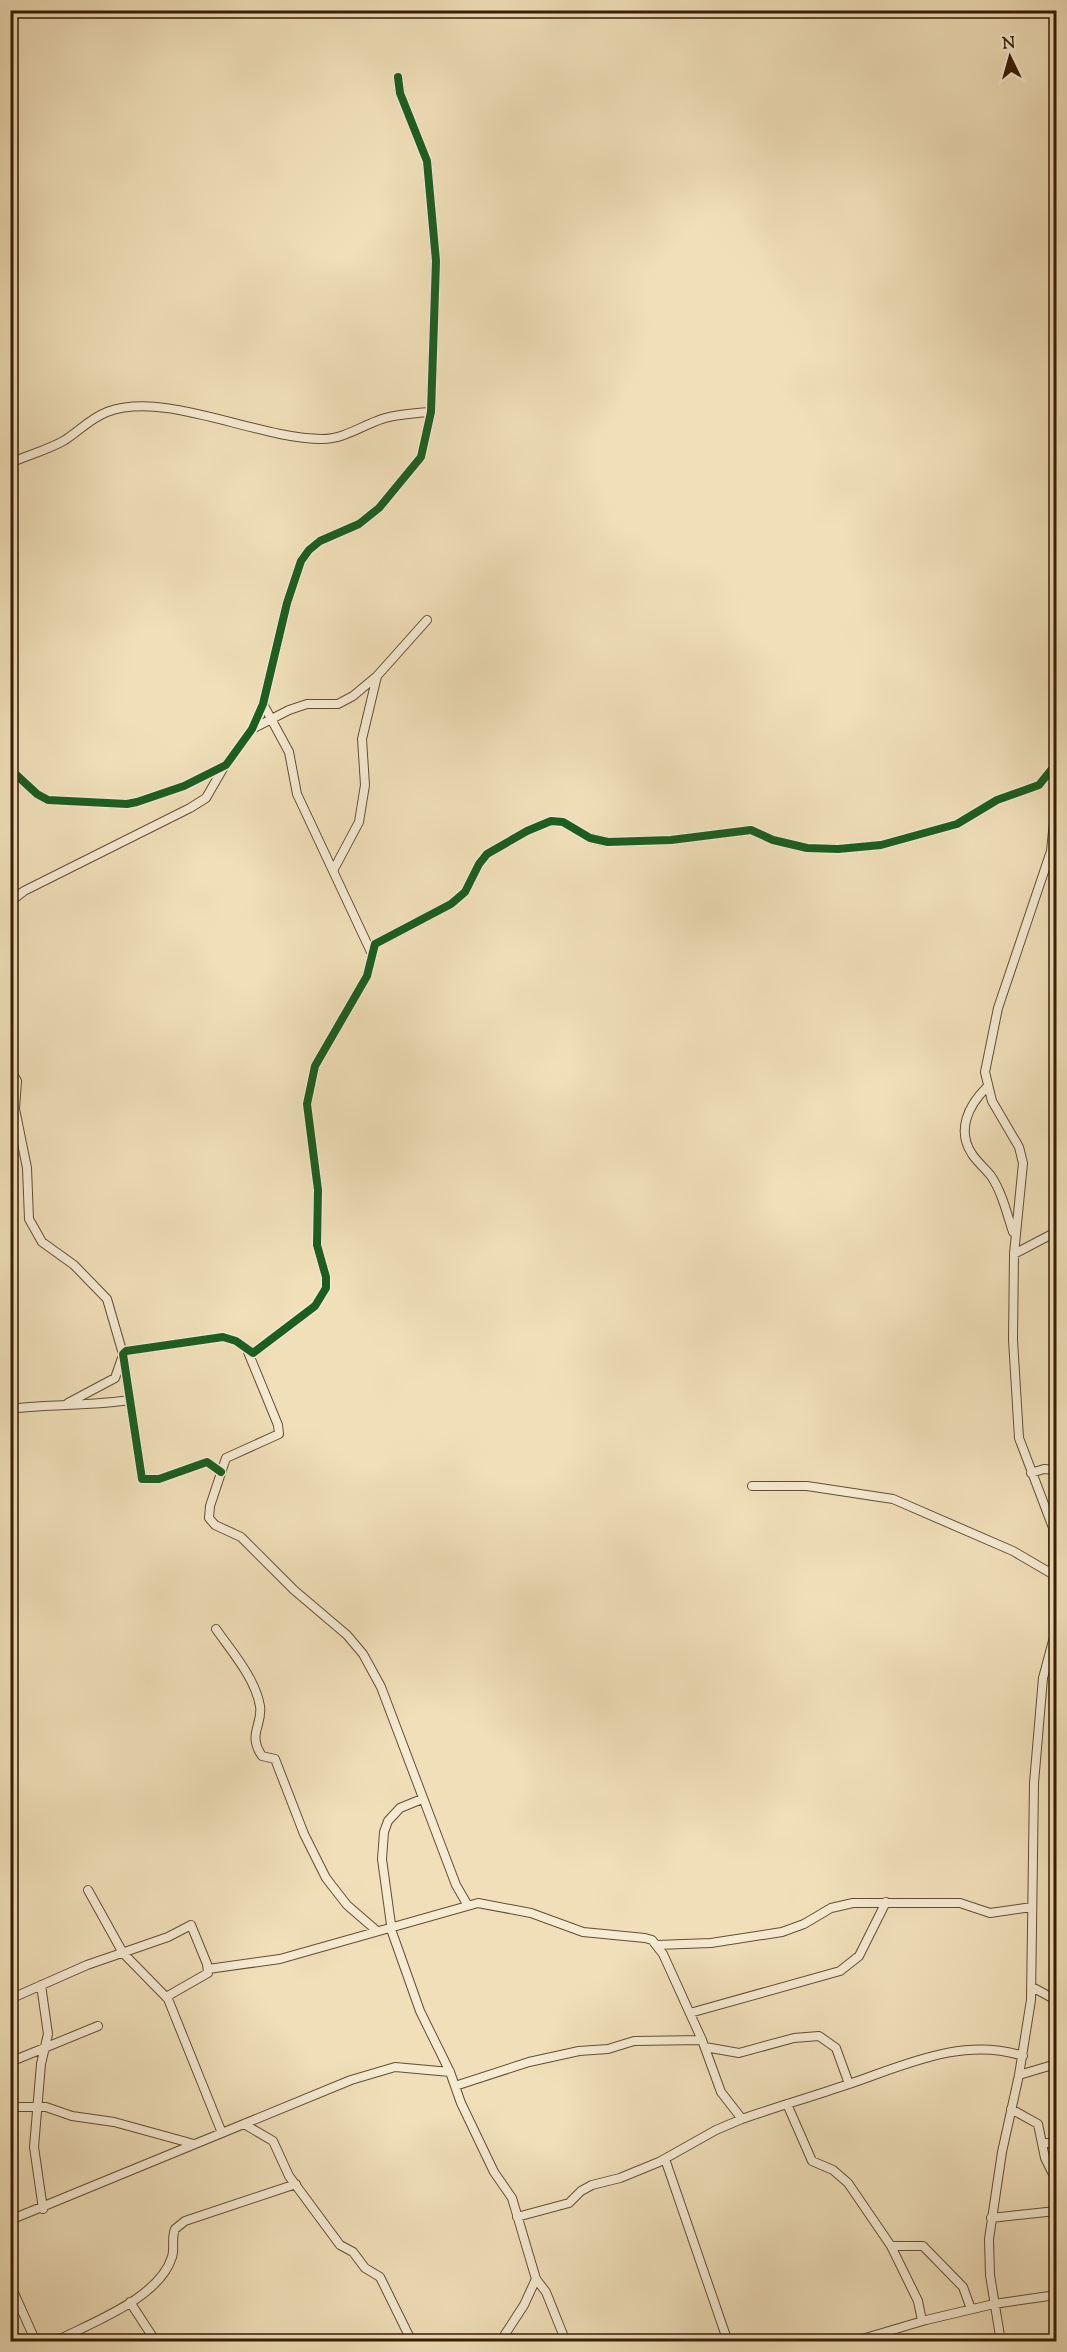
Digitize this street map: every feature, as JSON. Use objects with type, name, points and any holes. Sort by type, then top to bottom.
[{"type":"street","points":[[10,902],[24,891],[206,798],[252,729],[263,704],[286,603],[301,561],[320,541],[359,524],[379,508],[413,470],[426,442],[431,412],[436,261],[427,161],[399,93],[398,77]]},
{"type":"street","points":[[10,463],[63,441],[94,418],[108,412],[144,406],[176,410],[243,427],[322,439],[344,436],[399,415],[431,412]]},
{"type":"street","points":[[252,729],[289,710],[307,704],[338,704],[353,696],[377,676],[428,620]]},
{"type":"street","points":[[334,869],[359,822],[365,785],[362,739],[377,676]]},
{"type":"street","points":[[263,704],[289,752],[297,794],[371,952]]},
{"type":"street","points":[[10,769],[37,794],[48,800],[127,804],[184,786],[226,765]]},
{"type":"street","points":[[248,1352],[253,1353],[259,1349],[315,1306],[325,1294],[326,1277],[316,1234],[318,1190],[307,1104],[309,1083],[315,1066],[367,976],[371,952],[375,944],[451,904],[465,892],[479,864],[487,854],[527,831],[551,821],[563,822],[598,841],[649,841],[751,831],[787,844],[838,849],[881,844],[957,824],[997,800],[1039,785],[1056,765]]},
{"type":"street","points":[[1001,2342],[990,2275],[991,2218],[1023,2056],[1032,1987],[1034,1783],[1043,1678],[1054,1637],[1055,1533],[1019,1438],[1013,1340],[1014,1236],[1023,1163],[1019,1147],[986,1088],[985,1072],[990,1035],[1051,851],[1056,803]]},
{"type":"street","points":[[10,1069],[17,1081],[15,1109],[27,1168],[29,1219],[42,1242],[74,1265],[107,1299],[122,1356],[142,1479],[159,1479],[207,1462],[221,1472]]},
{"type":"street","points":[[986,1088],[971,1103],[965,1120],[968,1144],[972,1154],[991,1177],[1014,1236]]},
{"type":"street","points":[[1014,1254],[1056,1232]]},
{"type":"street","points":[[68,1404],[115,1378],[122,1356],[126,1351],[223,1337],[236,1341],[248,1352],[278,1425],[279,1434],[228,1456],[210,1506],[211,1522],[241,1537],[302,1598],[347,1635],[363,1654],[381,1687],[456,1885],[467,1904]]},
{"type":"street","points":[[10,1409],[68,1404],[92,1405],[130,1400]]},
{"type":"street","points":[[1031,1473],[1044,1469],[1056,1470]]},
{"type":"street","points":[[752,1486],[807,1486],[893,1499],[1013,1551],[1054,1575]]},
{"type":"street","points":[[216,1629],[252,1682],[260,1707],[255,1730],[257,1746],[262,1756],[275,1759],[304,1834],[326,1878],[347,1905],[377,1931]]},
{"type":"street","points":[[422,1799],[393,1814],[384,1832],[382,1859],[391,1927],[420,2011],[450,2072],[485,2154],[512,2198],[536,2279],[546,2292],[566,2342]]},
{"type":"street","points":[[88,1890],[123,1953],[166,1997],[222,2133]]},
{"type":"street","points":[[690,2013],[846,1967],[859,1956],[886,1902]]},
{"type":"street","points":[[166,1997],[203,1976],[208,1969],[280,1959],[467,1904],[478,1903],[531,1913],[583,1932],[645,1938],[657,1945],[711,1943],[782,1932],[804,1924],[831,1908],[853,1903],[960,1903],[990,1913],[1032,1907]]},
{"type":"street","points":[[10,1999],[87,1965],[185,1930],[192,1925],[208,1969]]},
{"type":"street","points":[[657,1945],[690,2013],[721,2092],[742,2119]]},
{"type":"street","points":[[41,1985],[48,2034],[37,2109],[34,2159],[42,2192],[43,2209]]},
{"type":"street","points":[[1032,1987],[1056,2000]]},
{"type":"street","points":[[10,2062],[98,2026]]},
{"type":"street","points":[[455,2086],[529,2062],[579,2051],[608,2049],[634,2041],[703,2044],[739,2053],[794,2038],[819,2036],[836,2048],[849,2084]]},
{"type":"street","points":[[517,2217],[569,2203],[581,2191],[592,2185],[620,2178],[742,2119],[944,2053],[996,2049],[1023,2056]]},
{"type":"street","points":[[1019,2075],[1056,2064]]},
{"type":"street","points":[[10,2220],[43,2209],[72,2193],[384,2069],[403,2067],[450,2072]]},
{"type":"street","points":[[786,2104],[812,2161],[833,2170],[848,2183],[891,2246],[918,2301],[922,2321]]},
{"type":"street","points":[[10,2107],[46,2108],[72,2116],[114,2122],[194,2144]]},
{"type":"street","points":[[1011,2109],[1038,2124],[1048,2165],[1056,2180]]},
{"type":"street","points":[[244,2124],[273,2141],[289,2176],[340,2245],[353,2252],[365,2268],[380,2277],[412,2342]]},
{"type":"street","points":[[1043,2143],[1056,2143]]},
{"type":"street","points":[[665,2158],[728,2342]]},
{"type":"street","points":[[54,2342],[115,2313],[163,2274],[173,2255],[175,2229],[185,2221],[296,2184]]},
{"type":"street","points":[[991,2218],[1056,2211]]},
{"type":"street","points":[[891,2246],[923,2246],[963,2287],[971,2309]]},
{"type":"street","points":[[500,2342],[524,2305],[536,2279]]},
{"type":"street","points":[[10,2284],[13,2296],[36,2342]]},
{"type":"street","points":[[852,2342],[971,2309],[1056,2295]]},
{"type":"street","points":[[130,2302],[156,2342]]},
{"type":"cycle path","points":[[10,769],[37,794],[48,800],[127,804],[184,786],[226,765],[252,729],[263,704],[287,603],[301,561],[320,541],[359,524],[379,508],[421,457],[431,412],[436,261],[427,161],[400,93],[398,77]]},
{"type":"cycle path","points":[[221,1472],[207,1462],[159,1479],[142,1479],[123,1354],[126,1351],[223,1337],[236,1341],[253,1353],[315,1306],[326,1288],[326,1277],[317,1245],[318,1190],[307,1104],[315,1066],[367,976],[375,944],[451,904],[465,892],[479,864],[487,854],[527,831],[551,821],[563,822],[590,838],[608,842],[671,840],[751,830],[773,840],[807,848],[838,849],[881,845],[957,824],[997,800],[1039,785],[1056,764]]}]
